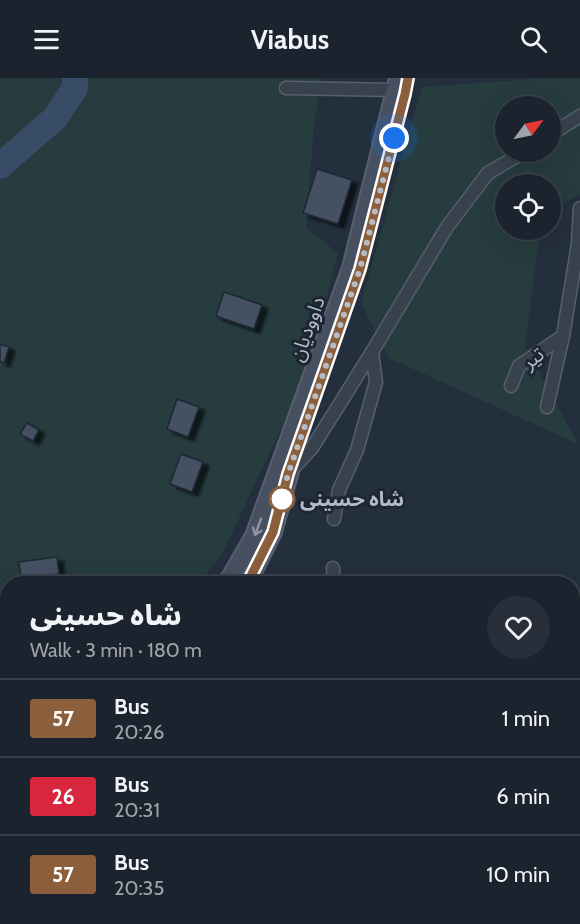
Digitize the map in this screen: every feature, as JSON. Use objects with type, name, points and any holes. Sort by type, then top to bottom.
[{"type":"street","name":"داوودیان","points":[[231,576],[254,536],[283,473],[360,269],[408,78]]},
{"type":"street","name":"داوودیان","points":[[251,576],[273,532],[283,473],[351,268],[397,84]]},
{"type":"street","points":[[286,88],[397,84]]},
{"type":"street","points":[[561,128],[580,116]]},
{"type":"street","points":[[283,473],[312,448],[447,226],[488,173],[507,162]]},
{"type":"street","points":[[579,248],[580,208]]},
{"type":"street","name":"تیر","points":[[547,407],[579,248]]},
{"type":"street","name":"تیر","points":[[511,386],[519,366],[563,336]]},
{"type":"street","points":[[334,519],[339,490],[357,450],[376,382],[372,352]]},
{"type":"street","points":[[333,568],[334,576]]},
{"type":"green space","points":[[0,78],[321,78],[314,126],[306,228],[338,253],[306,376],[222,554],[205,576],[0,576]]},
{"type":"green space","points":[[547,78],[580,78],[580,195],[561,205],[561,174],[495,174],[495,240],[539,240],[525,346],[578,444],[389,358],[361,303],[422,87]]},
{"type":"building","points":[[317,169],[352,180],[338,224],[303,213]]},
{"type":"building","points":[[224,292],[262,305],[254,329],[216,316]]},
{"type":"building","points":[[0,344],[9,347],[4,363],[0,361]]},
{"type":"building","points":[[177,399],[199,407],[188,437],[167,429]]},
{"type":"building","points":[[27,423],[39,430],[33,441],[20,434]]},
{"type":"building","points":[[181,454],[203,462],[192,492],[170,484]]},
{"type":"building","points":[[57,557],[59,574],[21,576],[19,562]]},
{"type":"waterway","points":[[0,166],[55,118],[75,88],[75,78]]},
{"type":"bus line","name":"57","points":[[251,576],[273,532],[288,474],[360,269],[408,78]]},
{"type":"place","name":"شاه حسینی","points":[[282,499]]},
{"type":"route","points":[[282,499],[288,474],[360,269],[394,138]]}]
